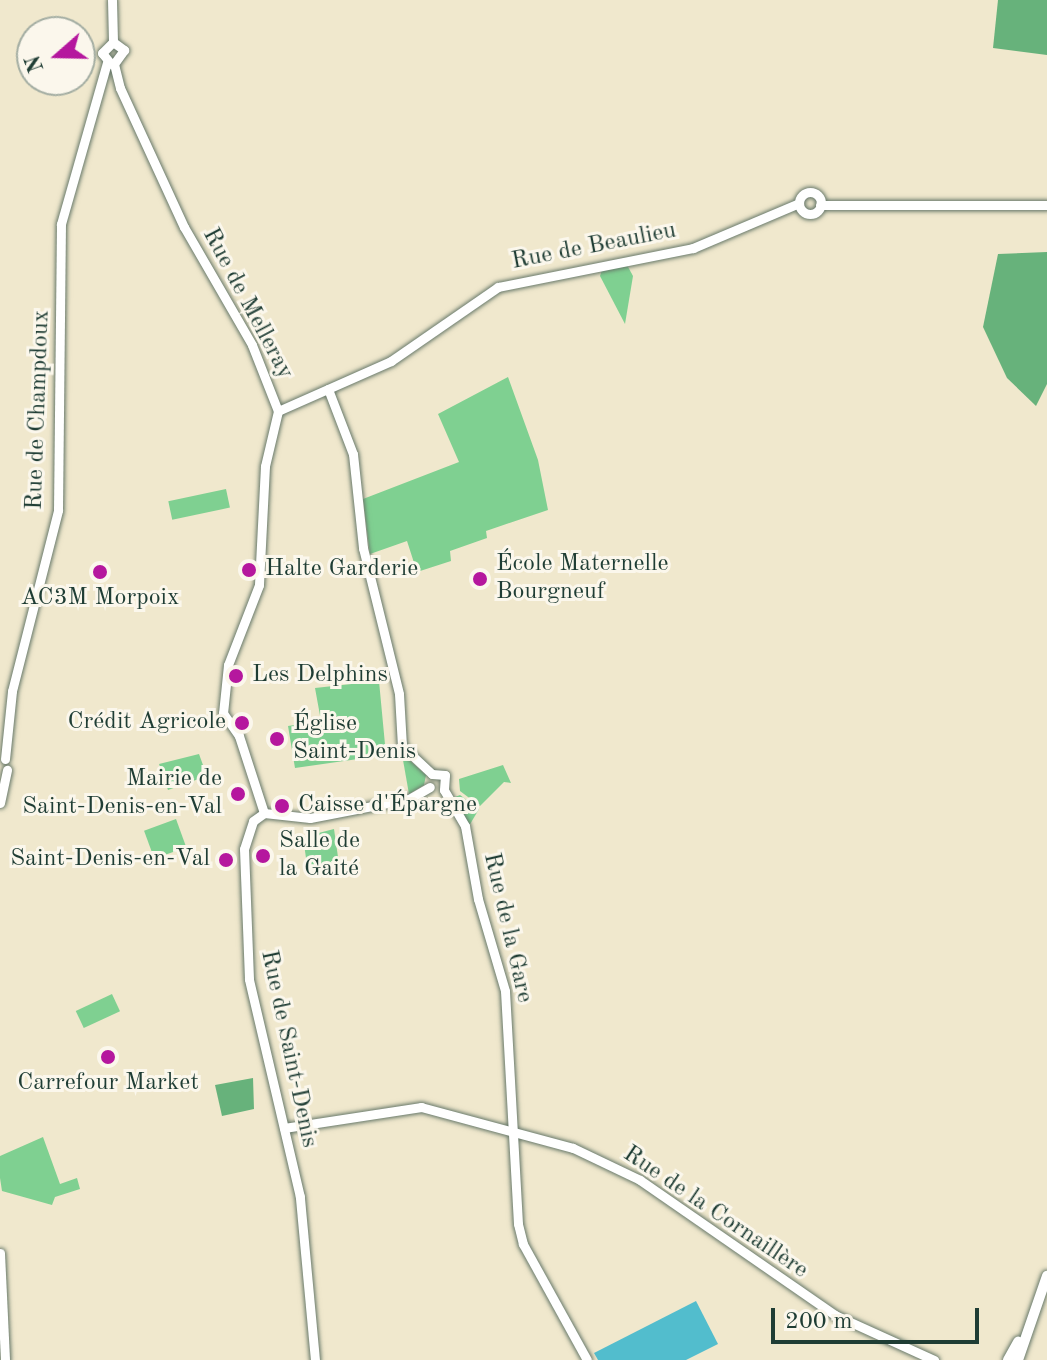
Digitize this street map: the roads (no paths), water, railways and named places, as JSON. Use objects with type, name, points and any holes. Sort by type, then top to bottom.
[{"type":"main road","points":[[1018,1360],[1047,1276]]},
{"type":"main road","points":[[1008,1360],[1034,1311]]},
{"type":"street","points":[[111,63],[124,50],[113,42],[112,0]]},
{"type":"street","name":"Rue de Champdoux","points":[[0,803],[7,770],[0,765],[5,759],[12,691],[58,510],[61,224],[111,63],[102,50],[113,42]]},
{"type":"street","name":"Rue de Melleray","points":[[111,63],[184,227],[252,345],[278,411],[265,466],[259,585],[228,665],[223,713],[239,736],[264,813]]},
{"type":"street","points":[[820,205],[811,192],[799,203],[811,214],[820,205],[1047,205]]},
{"type":"street","name":"Rue de Beaulieu","points":[[278,411],[391,361],[498,287],[693,248],[799,203]]},
{"type":"street","points":[[328,389],[353,454],[363,548],[399,694],[402,746],[432,774],[430,787]]},
{"type":"street","name":"Rue de la Gare","points":[[432,774],[445,775],[444,790],[465,826],[478,899],[505,991],[511,1130],[523,1244],[587,1360]]},
{"type":"street","points":[[264,813],[320,816],[409,799],[430,787],[444,790]]},
{"type":"street","name":"Rue de Saint-Denis","points":[[264,813],[253,821],[244,849],[244,913],[253,998],[304,1225],[315,1360]]},
{"type":"street","name":"Rue de la Cornaillère","points":[[284,1128],[421,1107],[573,1148],[628,1173],[804,1296],[920,1360]]},
{"type":"street","points":[[0,1253],[5,1360]]},
{"type":"street","name":"Rue de la Cornaillère","points":[[883,1340],[934,1360]]},
{"type":"water","points":[[696,1301],[718,1344],[686,1360],[598,1360],[594,1353]]},
{"type":"place","name":"Halte Garderie","points":[[249,570]]},
{"type":"place","name":"AC3M Morpoix","points":[[100,572]]},
{"type":"place","name":"École Maternelle Bourgneuf","points":[[480,579]]},
{"type":"place","name":"Les Delphins","points":[[236,676]]},
{"type":"place","name":"Crédit Agricole","points":[[242,723]]},
{"type":"place","name":"Église Saint-Denis","points":[[277,739]]},
{"type":"place","name":"Mairie de Saint-Denis-en-Val","points":[[238,794]]},
{"type":"place","name":"Caisse d'Épargne","points":[[282,806]]},
{"type":"place","name":"Salle de la Gaité","points":[[263,856]]},
{"type":"place","name":"Saint-Denis-en-Val","points":[[226,860]]},
{"type":"place","name":"Carrefour Market","points":[[108,1057]]}]
